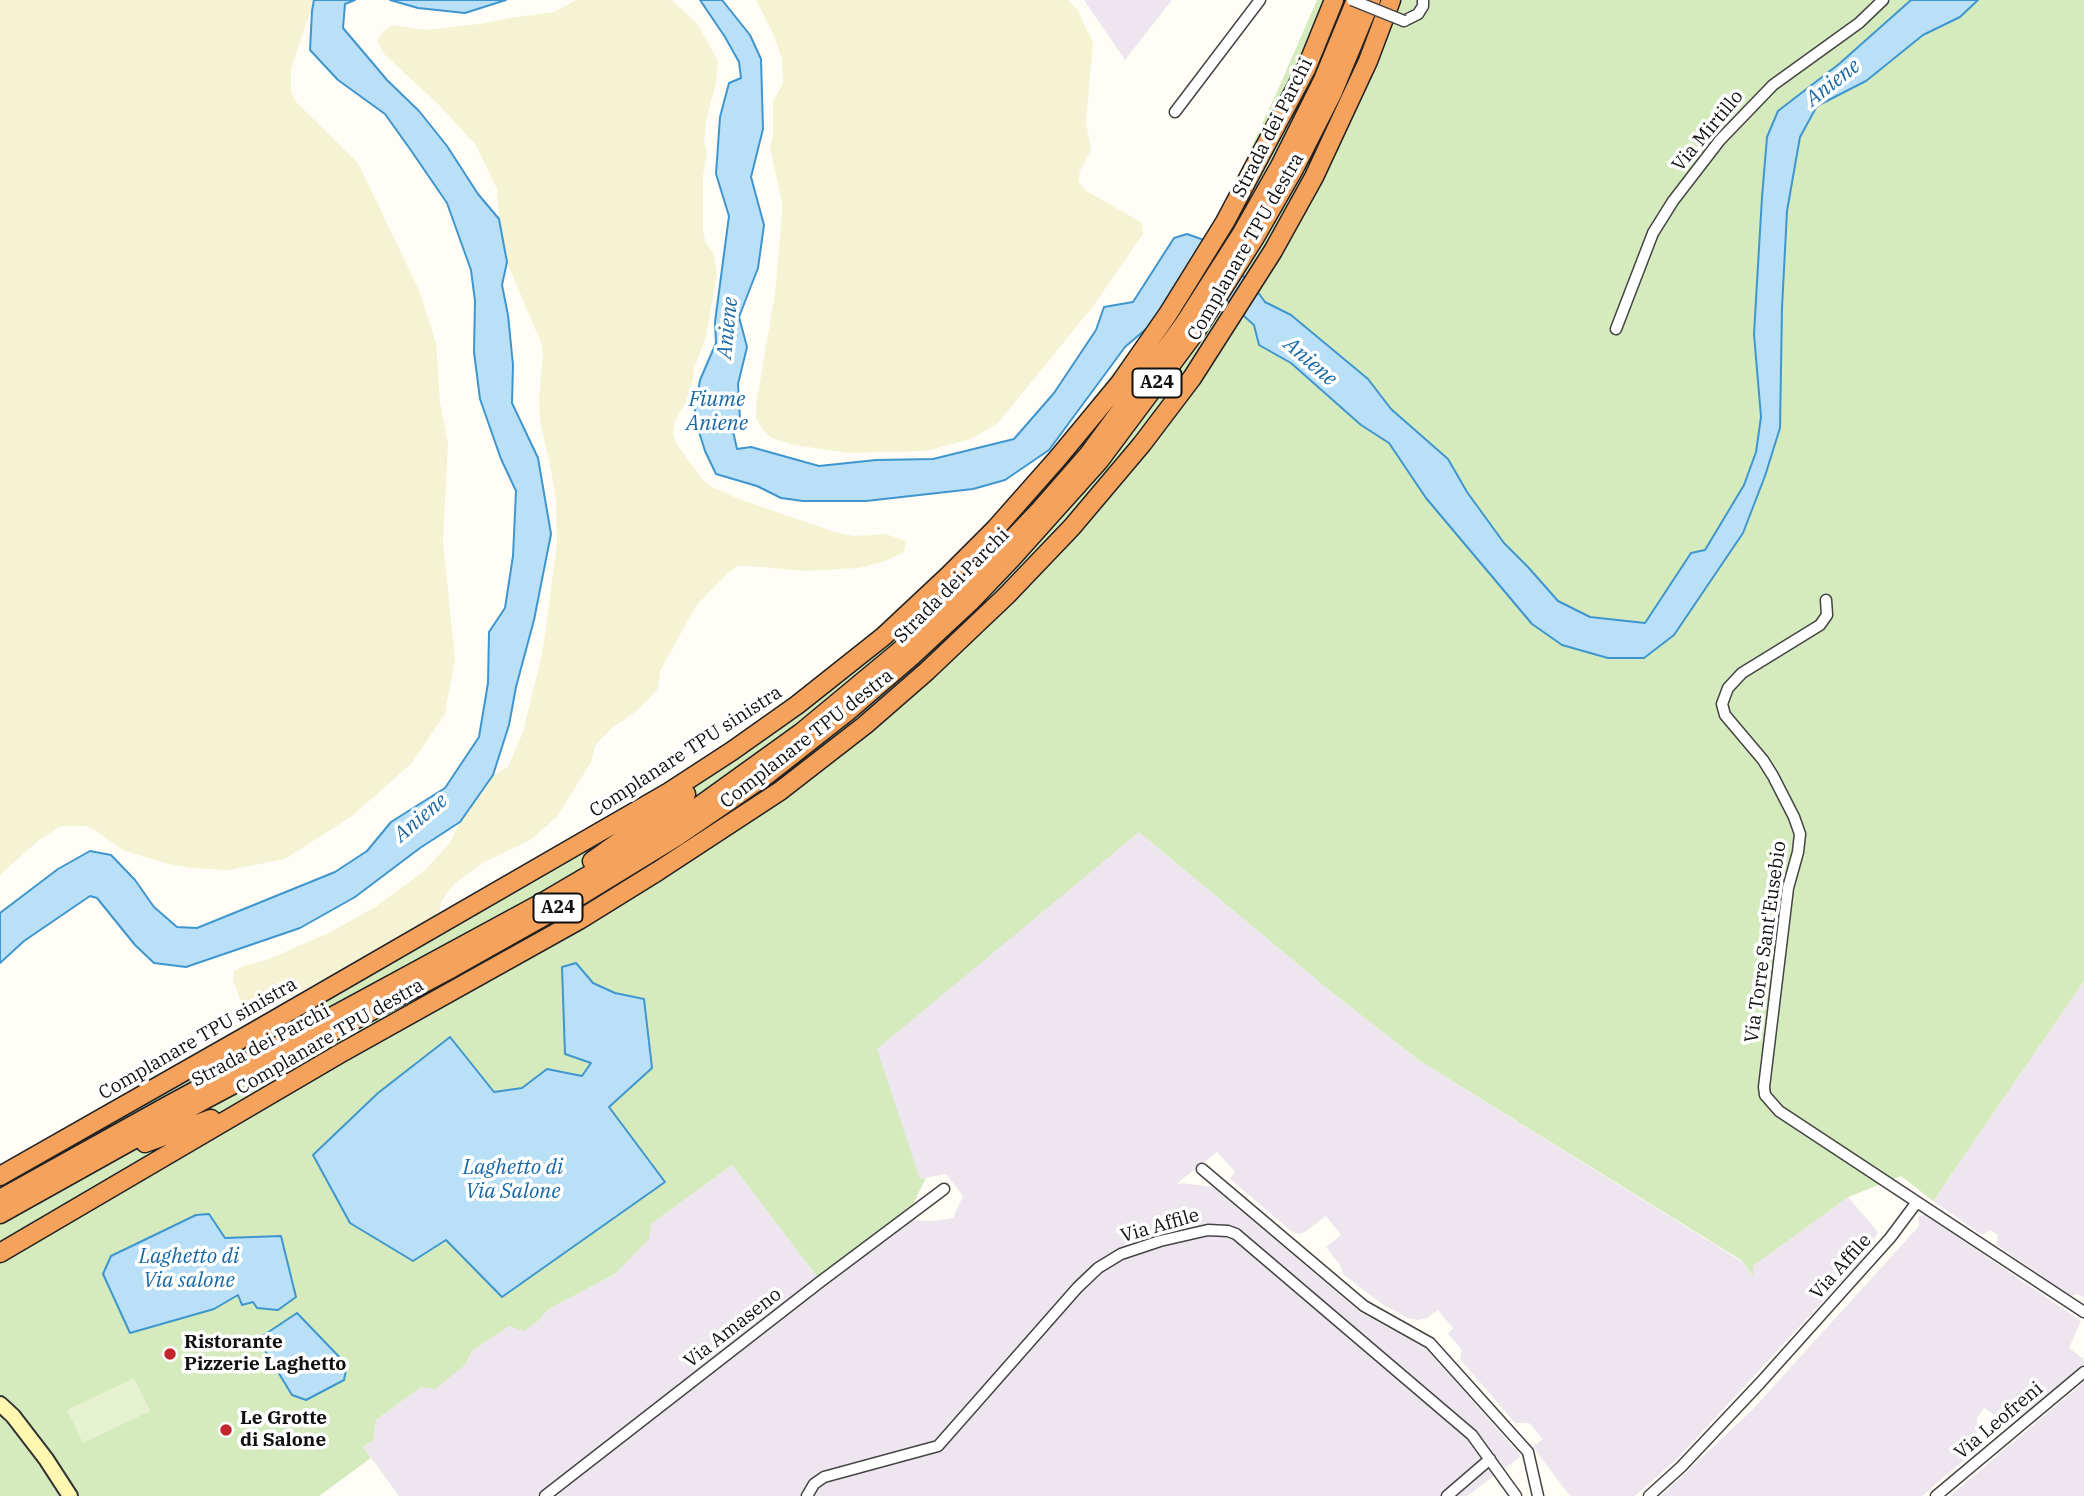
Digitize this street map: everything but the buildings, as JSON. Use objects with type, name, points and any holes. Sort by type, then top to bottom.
[{"type":"highway","name":"Complanare TPU sinistra","points":[[0,1176],[669,792],[797,705],[905,617],[958,567],[1024,497],[1120,383],[1168,314],[1225,222],[1306,69],[1334,0]]},
{"type":"highway","name":"Strada dei Parchi","points":[[2,1208],[325,1021],[538,905],[652,837],[802,732],[902,649],[1100,461],[1196,331],[1248,236],[1311,104],[1354,0]]},
{"type":"highway","name":"Strada dei Parchi","points":[[1248,236],[1294,169],[1332,94],[1371,0]]},
{"type":"highway","name":"Complanare TPU destra","points":[[0,1253],[291,1082],[579,920],[695,848],[780,791],[927,671],[992,610],[1072,527],[1180,395],[1216,343],[1273,251],[1314,177],[1368,61],[1391,0]]},
{"type":"highway","points":[[1368,61],[1379,46],[1399,0]]},
{"type":"highway","name":"Strada dei Parchi","points":[[2,1208],[464,961],[573,900],[676,837],[768,774],[848,712],[960,611],[1044,514]]},
{"type":"highway","points":[[325,1021],[584,867],[761,739],[797,705]]},
{"type":"highway","points":[[2,1208],[46,1195],[142,1144],[218,1116],[291,1082]]},
{"type":"street","points":[[1175,112],[1260,0]]},
{"type":"street","points":[[1354,0],[1404,21],[1418,15],[1423,0]]},
{"type":"street","name":"Via Mirtillo","points":[[1616,329],[1657,226],[1720,140],[1773,85],[1858,23],[1883,0]]},
{"type":"street","name":"Via Torre Sant'Eusebio","points":[[1826,600],[1827,615],[1820,625],[1742,673],[1732,682],[1722,704],[1725,715],[1773,776],[1800,834],[1788,888],[1765,1095],[1779,1111],[1917,1202]]},
{"type":"street","points":[[1202,1169],[1364,1306],[1430,1343],[1528,1452],[1538,1496]]},
{"type":"street","name":"Via Amaseno","points":[[545,1496],[944,1189]]},
{"type":"street","points":[[1917,1202],[2084,1312]]},
{"type":"street","name":"Via Affile","points":[[1649,1496],[1681,1467],[1761,1382],[1889,1238],[1917,1202]]},
{"type":"street","name":"Via Affile","points":[[807,1496],[814,1484],[824,1477],[938,1446],[1078,1287],[1098,1268],[1121,1254],[1160,1241],[1208,1230],[1236,1234],[1472,1434],[1516,1496]]},
{"type":"street","name":"Via Leofreni","points":[[1936,1496],[2084,1372]]},
{"type":"street","points":[[0,1404],[13,1416],[46,1459],[70,1496]]},
{"type":"street","points":[[1447,1496],[1490,1459]]},
{"type":"shaded area","points":[[0,0],[314,0],[291,69],[291,92],[296,102],[358,163],[419,290],[436,343],[440,402],[448,444],[443,541],[455,659],[445,714],[411,764],[352,816],[285,859],[229,870],[192,868],[124,851],[85,826],[61,826],[39,840],[0,875]]},
{"type":"shaded area","points":[[576,0],[671,0],[697,23],[718,61],[716,83],[707,117],[704,141],[707,152],[703,176],[703,232],[706,243],[713,252],[717,274],[706,337],[686,402],[675,421],[673,432],[676,443],[710,486],[739,499],[832,531],[853,536],[886,534],[906,541],[904,552],[885,561],[859,568],[805,571],[738,566],[729,572],[696,606],[660,671],[658,688],[635,712],[612,728],[596,744],[591,762],[557,817],[530,840],[481,864],[454,884],[441,902],[439,913],[431,922],[253,1017],[241,1002],[233,981],[234,971],[329,933],[375,907],[423,872],[450,843],[460,822],[493,775],[508,767],[523,732],[542,654],[557,545],[556,499],[540,421],[543,354],[541,343],[507,262],[497,189],[476,145],[439,105],[384,54],[377,41],[384,31],[393,25],[425,30],[479,24],[554,12]]},
{"type":"shaded area","points":[[756,0],[1068,0],[1077,9],[1093,43],[1086,122],[1091,150],[1078,181],[1085,190],[1142,223],[1143,234],[1094,305],[998,423],[971,439],[926,451],[848,453],[794,445],[770,437],[756,418],[775,293],[782,214],[782,202],[770,147],[773,135],[773,102],[783,83],[782,59],[773,33]]},
{"type":"shaded area","points":[[1084,0],[1172,0],[1125,60]]},
{"type":"shaded area","points":[[1139,832],[1329,990],[1420,1061],[1741,1261],[1753,1275],[1752,1266],[1848,1197],[1878,1232],[1865,1256],[1679,1457],[1635,1496],[1570,1496],[1533,1447],[1543,1439],[1529,1423],[1515,1423],[1460,1359],[1462,1350],[1448,1334],[1453,1328],[1438,1310],[1427,1318],[1418,1320],[1408,1318],[1382,1304],[1344,1275],[1326,1247],[1341,1235],[1326,1216],[1305,1232],[1299,1234],[1291,1231],[1230,1179],[1235,1172],[1217,1152],[1175,1185],[1181,1183],[1213,1187],[1361,1313],[1427,1349],[1521,1456],[1467,1496],[554,1496],[912,1220],[953,1218],[963,1196],[946,1174],[920,1179],[901,1122],[870,1049]]},
{"type":"shaded area","points":[[2084,981],[2084,1298],[2078,1294],[2070,1296],[1997,1245],[1998,1235],[1990,1230],[1982,1235],[1933,1201]]},
{"type":"shaded area","points":[[732,1165],[819,1279],[536,1496],[399,1496],[363,1447],[373,1440],[376,1420],[421,1387],[465,1365],[472,1351],[509,1326],[540,1319],[547,1310],[615,1274],[651,1224]]},
{"type":"shaded area","points":[[1925,1215],[2081,1321],[2069,1348],[2084,1359],[2084,1367],[2024,1417],[2001,1419],[1984,1408],[1977,1418],[1977,1449],[1922,1496],[1661,1496],[1750,1412],[1919,1226],[1918,1216]]},
{"type":"shaded area","points":[[2084,1382],[2084,1496],[1950,1496]]},
{"type":"green space","points":[[1317,0],[2084,0],[2084,981],[1933,1201],[1901,1176],[1848,1197],[1753,1266],[1753,1276],[1741,1260],[1420,1061],[1329,990],[1139,832],[877,1049],[920,1179],[926,1178],[913,1204],[819,1279],[732,1165],[651,1224],[649,1239],[615,1274],[547,1310],[524,1331],[509,1326],[472,1351],[465,1365],[435,1389],[421,1387],[376,1420],[373,1440],[363,1447],[371,1458],[319,1496],[0,1496],[0,1168],[502,883],[697,765],[831,670],[989,524],[1050,455],[1179,287],[1218,219]]},
{"type":"green space","points":[[134,1378],[150,1411],[83,1443],[67,1410]]},
{"type":"water","name":"Aniene","points":[[314,0],[355,0],[345,4],[343,28],[387,80],[419,111],[499,219],[507,262],[502,285],[513,365],[512,403],[538,458],[551,534],[509,725],[493,775],[460,822],[355,897],[300,928],[186,967],[154,963],[135,945],[97,898],[90,896],[24,941],[0,963],[0,913],[58,869],[90,851],[111,855],[135,880],[154,907],[177,927],[197,928],[335,872],[367,851],[391,822],[445,788],[479,737],[488,683],[489,632],[505,608],[513,556],[516,491],[501,459],[480,399],[474,352],[475,301],[471,270],[447,203],[385,114],[338,80],[310,50]]},
{"type":"water","points":[[390,0],[506,0],[465,13],[418,8]]},
{"type":"water","name":"Fiume Aniene","points":[[700,0],[722,0],[750,35],[761,59],[763,129],[751,177],[764,225],[758,268],[739,317],[747,347],[738,384],[740,419],[733,431],[737,449],[751,447],[819,466],[876,460],[933,459],[1014,439],[1054,393],[1096,330],[1104,307],[1133,302],[1174,238],[1187,234],[1204,240],[1252,284],[1265,302],[1291,315],[1368,379],[1391,409],[1448,459],[1467,492],[1504,543],[1558,601],[1590,617],[1645,623],[1691,553],[1705,550],[1744,485],[1756,452],[1761,417],[1754,334],[1762,197],[1767,137],[1778,111],[1839,64],[1911,0],[1978,0],[1960,17],[1923,35],[1866,81],[1817,106],[1800,137],[1787,211],[1780,428],[1765,476],[1743,533],[1674,635],[1644,658],[1608,658],[1562,645],[1532,624],[1426,498],[1389,443],[1361,425],[1291,363],[1259,345],[1254,325],[1195,272],[1153,323],[1125,347],[1049,450],[1005,480],[973,489],[866,501],[803,501],[781,498],[757,486],[716,474],[705,451],[694,416],[700,380],[716,343],[715,322],[729,216],[716,174],[720,117],[729,83],[741,78],[739,62]]},
{"type":"water","name":"Laghetto di Via Salone","points":[[576,963],[593,983],[615,993],[644,999],[652,1068],[609,1107],[665,1182],[502,1297],[446,1240],[413,1261],[350,1223],[313,1155],[378,1093],[450,1037],[494,1092],[522,1088],[547,1069],[582,1076],[591,1063],[565,1054],[562,967]]},
{"type":"water","name":"Laghetto di Via salone","points":[[209,1214],[225,1238],[281,1236],[296,1297],[278,1310],[257,1308],[253,1302],[242,1305],[238,1295],[214,1309],[130,1333],[103,1274],[111,1256],[196,1215]]},
{"type":"water","name":"Laghetto di Via Salone","points":[[297,1313],[347,1365],[344,1380],[306,1400],[292,1395],[258,1339]]},
{"type":"place","name":"Ristorante Pizzerie Laghetto","points":[[170,1354]]},
{"type":"place","name":"Le Grotte di Salone","points":[[226,1430]]}]
